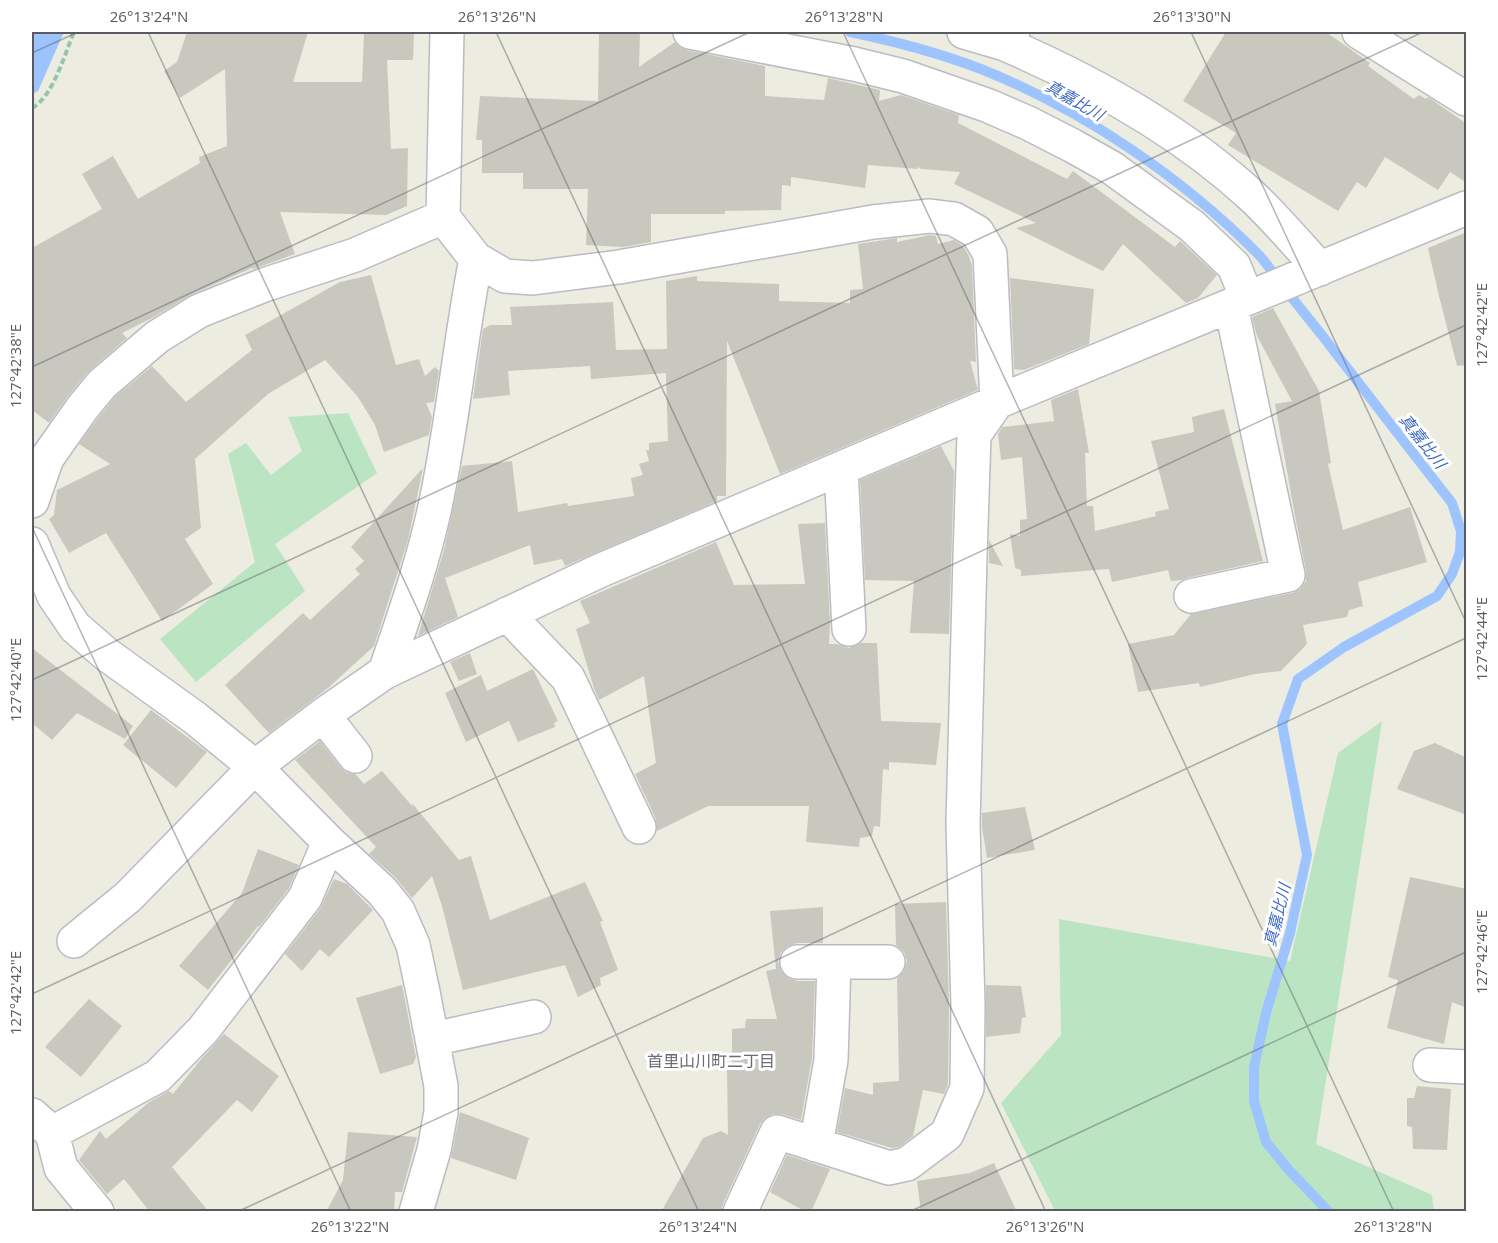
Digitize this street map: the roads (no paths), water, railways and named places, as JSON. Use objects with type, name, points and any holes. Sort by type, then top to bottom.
[{"type":"street","points":[[447,32],[443,217],[476,259],[505,276],[533,278],[619,267],[873,222],[930,216],[954,219],[977,232],[990,254],[997,402],[974,435],[963,824],[968,1005],[967,1088],[947,1134],[907,1164],[889,1168],[777,1132],[740,1212]]},
{"type":"street","points":[[690,32],[854,64],[903,76],[968,98],[1028,123],[1112,168],[1192,226],[1234,266],[1245,299],[1288,575],[1191,596]]},
{"type":"street","points":[[964,32],[1009,38],[1058,68],[1117,99],[1171,133],[1254,198],[1310,272]]},
{"type":"street","points":[[1359,32],[1467,99]]},
{"type":"street","points":[[74,941],[128,897],[255,767],[323,715],[385,672],[610,566],[997,402],[1467,208]]},
{"type":"street","points":[[32,501],[39,456],[102,384],[157,337],[199,311],[264,285],[355,255],[443,217]]},
{"type":"street","points":[[385,672],[416,581],[436,504],[453,413],[466,310],[476,259]]},
{"type":"street","points":[[842,468],[849,629]]},
{"type":"street","points":[[32,544],[54,596],[75,627],[106,654],[195,718],[255,767],[329,842],[382,891],[398,911],[413,945],[441,1086],[441,1112],[434,1150],[416,1212]]},
{"type":"street","points":[[507,614],[568,678],[639,827]]},
{"type":"street","points":[[323,715],[355,756]]},
{"type":"street","points":[[97,1212],[61,1168],[42,1124],[158,1076],[202,1030],[305,898],[329,842]]},
{"type":"street","points":[[797,962],[888,962]]},
{"type":"street","points":[[816,1144],[831,1060],[834,962]]},
{"type":"street","points":[[433,1039],[534,1017]]},
{"type":"street","points":[[1430,1065],[1467,1067]]},
{"type":"water","points":[[32,32],[64,32],[38,91],[32,94]]},
{"type":"waterway","name":"真嘉比川","points":[[850,32],[900,43],[949,58],[1019,86],[1093,125],[1164,173],[1229,226],[1259,255],[1452,503],[1461,531],[1460,552],[1452,574],[1437,596],[1344,647],[1298,679],[1282,724],[1307,855],[1290,933],[1266,1013],[1254,1067],[1254,1101],[1266,1142],[1329,1212]]},
{"type":"district","name":"首里山川町二丁目","points":[[711,1061]]}]
